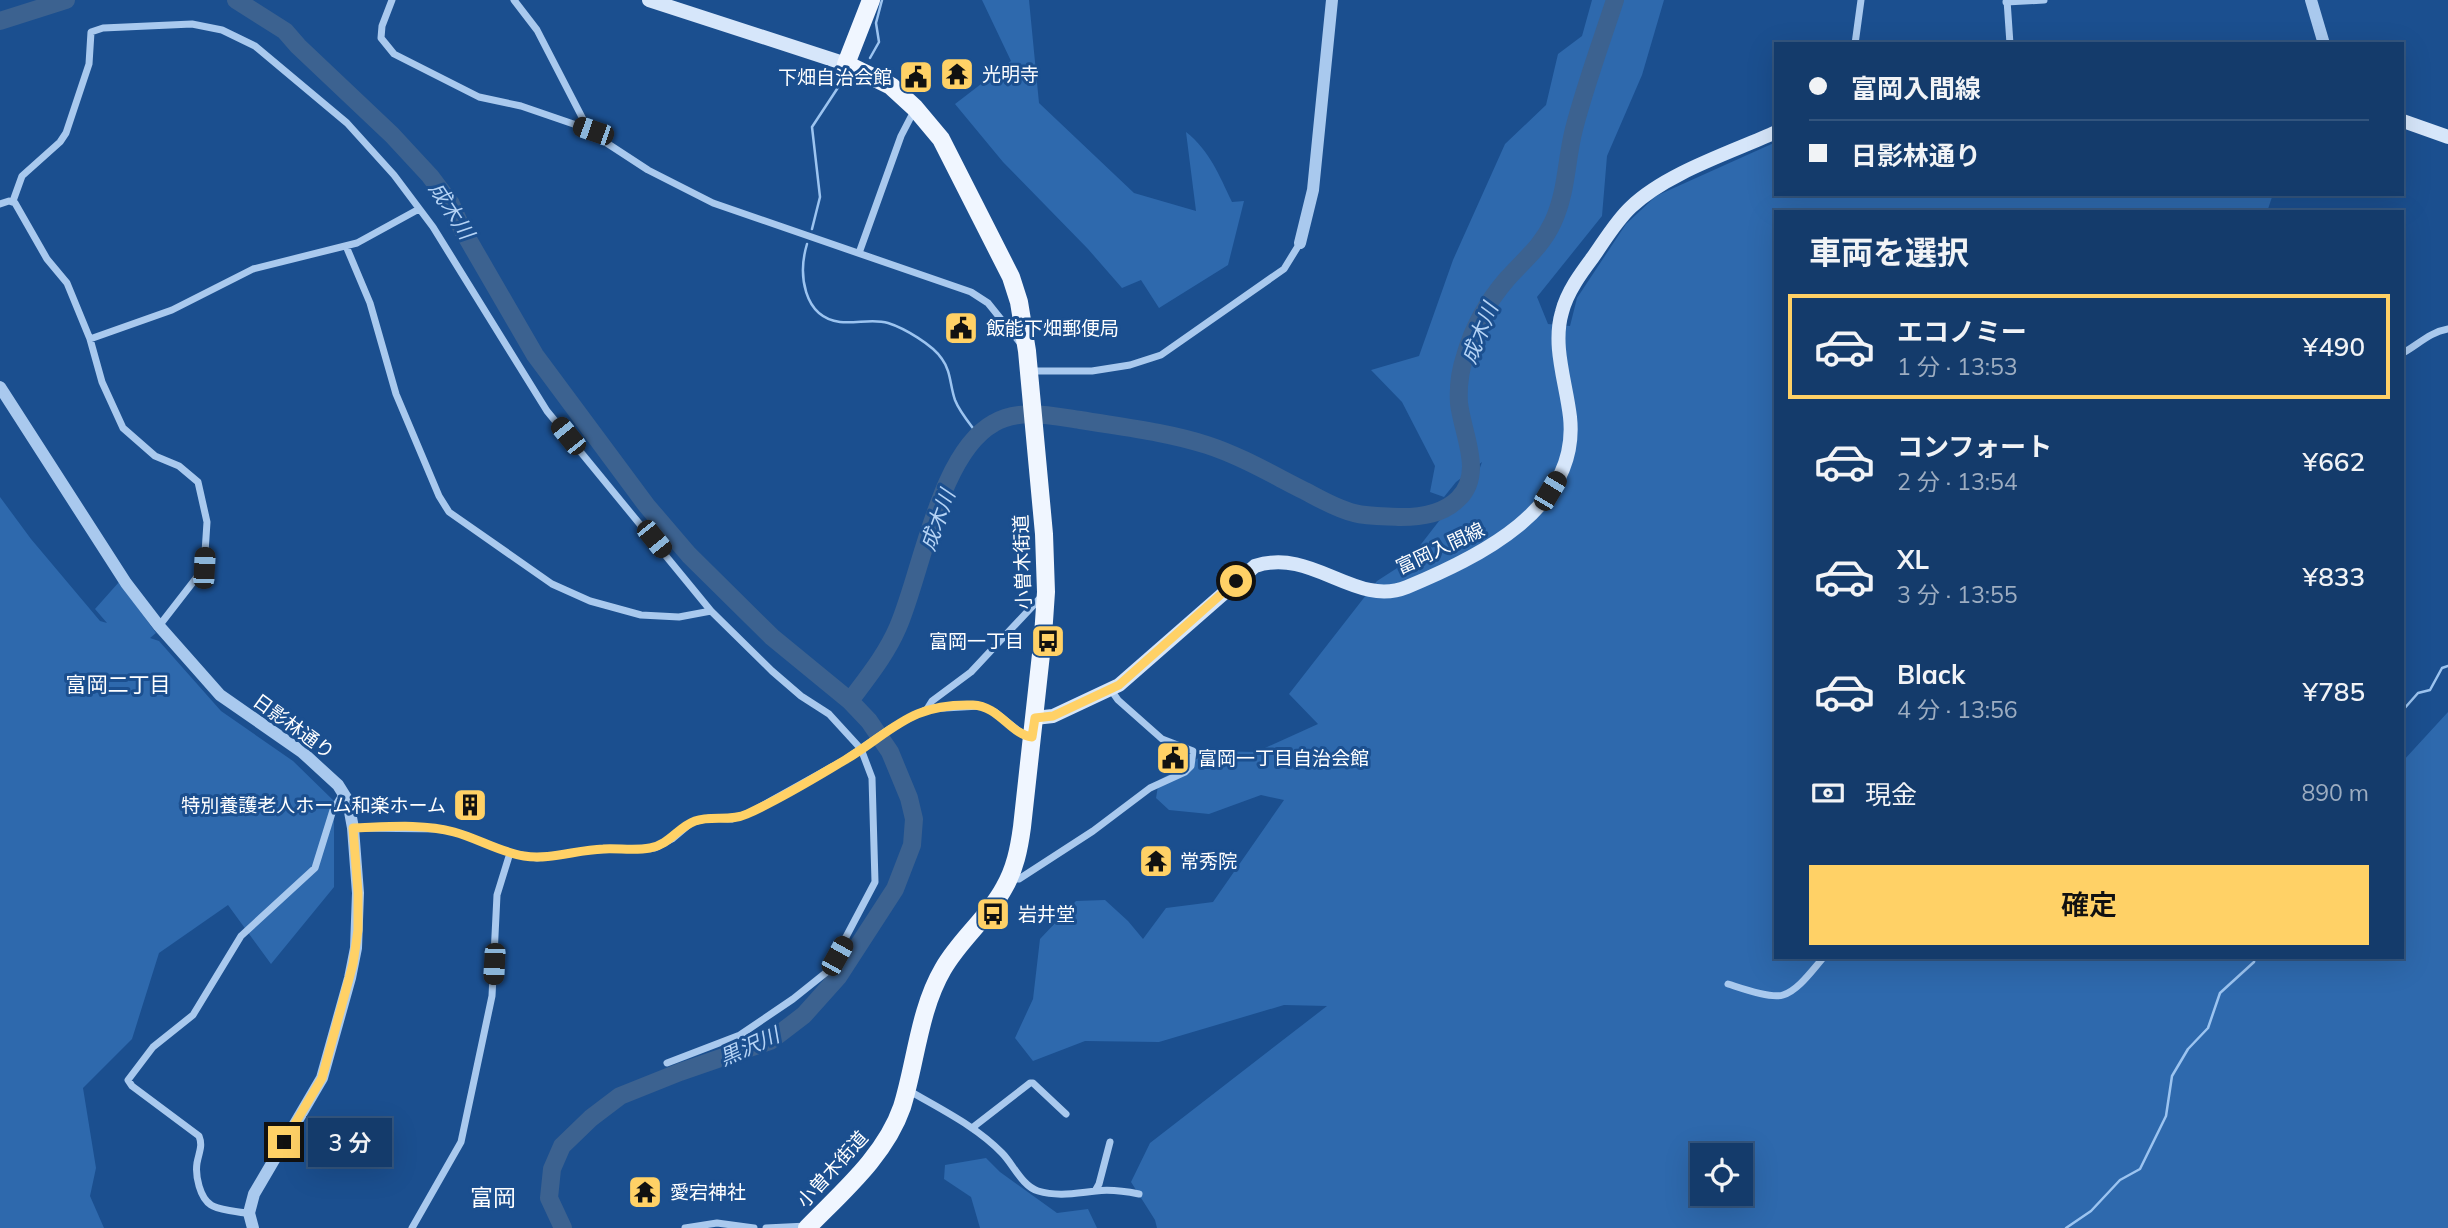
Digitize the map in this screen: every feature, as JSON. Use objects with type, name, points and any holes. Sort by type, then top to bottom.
[{"type":"main road","points":[[649,0],[846,64],[871,0]]},
{"type":"main road","name":"小曽木街道","points":[[808,1227],[880,1148],[894,1125],[907,1089],[929,1003],[942,970],[997,899],[1009,879],[1020,843],[1046,592],[1044,534],[1027,351],[1019,302],[1011,277],[941,139],[915,108],[891,86],[846,64]]},
{"type":"main road","points":[[2404,121],[2448,137]]},
{"type":"main road","name":"富岡入間線","points":[[1035,718],[1053,716],[1111,690],[1255,566],[1282,561],[1297,563],[1368,590],[1392,591],[1465,560],[1515,529],[1550,491],[1569,448],[1570,416],[1560,357],[1559,322],[1562,309],[1581,273],[1619,220],[1646,195],[1681,174],[1774,133]]},
{"type":"street","points":[[392,0],[382,26],[381,38],[394,54],[479,97],[521,106],[593,131]]},
{"type":"street","points":[[514,0],[537,30],[584,121],[599,138],[648,170],[713,203],[960,287],[981,297],[1027,351]]},
{"type":"street","points":[[1029,376],[1130,365],[1161,355],[1284,269],[1300,243],[1314,190],[1332,0]]},
{"type":"street","points":[[1855,42],[1861,0]]},
{"type":"street","points":[[2010,42],[2006,1],[2044,0]]},
{"type":"street","points":[[2311,0],[2323,42]]},
{"type":"street","points":[[13,201],[22,176],[55,147],[66,133],[89,64],[91,32],[103,28],[191,23],[222,30],[255,46],[362,138],[394,174],[444,246],[540,402],[711,611],[772,671],[801,696],[830,714],[861,749],[872,778],[875,882],[828,971],[740,1035],[667,1063]]},
{"type":"street","points":[[859,253],[901,136],[915,108]]},
{"type":"street","points":[[0,204],[13,201]]},
{"type":"street","points":[[13,201],[47,259],[67,283],[90,339],[102,382],[123,428],[155,456],[179,466],[198,482],[207,522],[204,568],[159,626]]},
{"type":"street","points":[[90,339],[172,310],[253,269],[366,239],[419,209]]},
{"type":"street","points":[[346,246],[370,303],[396,394],[439,496],[449,512],[552,584],[590,601],[641,615],[679,617],[711,611]]},
{"type":"street","points":[[2404,352],[2434,332],[2448,329]]},
{"type":"street","name":"日影林通り","points":[[0,387],[127,583],[159,626],[220,695],[302,752],[322,769],[348,801],[358,893],[356,948],[332,1048],[322,1078],[254,1194],[249,1213]]},
{"type":"street","points":[[927,709],[932,701],[971,672],[1046,592]]},
{"type":"street","points":[[1009,879],[1019,879],[1093,831],[1150,788],[1185,772],[1191,766],[1193,751],[1162,739],[1118,700],[1111,690]]},
{"type":"street","points":[[353,828],[443,829],[510,853],[537,858],[593,850],[655,848],[672,839],[692,822],[709,818],[732,819],[749,813],[927,709],[980,706],[995,712],[1025,736],[1032,737]]},
{"type":"street","points":[[253,1228],[249,1213],[209,1204],[198,1181],[197,1165],[202,1147],[199,1136],[132,1086],[128,1080],[153,1047],[193,1015],[241,936],[316,868],[333,810],[343,792]]},
{"type":"street","points":[[412,1228],[461,1142],[466,1128],[475,1071],[492,996],[497,895],[510,853]]},
{"type":"street","points":[[1728,984],[1754,992],[1782,995],[1800,983],[1822,959]]},
{"type":"street","points":[[972,1128],[1030,1083],[1066,1114]]},
{"type":"street","points":[[907,1089],[972,1128],[1001,1152],[1026,1184],[1034,1190],[1050,1194],[1078,1195],[1120,1190],[1139,1194]]},
{"type":"street","points":[[1095,1191],[1110,1142]]},
{"type":"street","points":[[685,1228],[717,1223],[754,1228]]},
{"type":"street","points":[[766,1228],[808,1227]]},
{"type":"shaded area","points":[[982,0],[1029,0],[1039,103],[1134,193],[1196,211],[1186,132],[1194,139],[1213,164],[1232,202],[1244,201],[1228,265],[1159,308],[1141,280],[1122,288],[1003,162],[955,104],[1011,61]]},
{"type":"shaded area","points":[[1592,0],[1664,0],[1642,75],[1607,156],[1602,216],[1537,297],[1548,324],[1570,326],[1577,298],[1626,224],[1656,196],[1774,143],[1774,196],[2272,196],[2268,210],[1774,210],[1774,959],[2404,959],[2404,760],[2448,712],[2448,1228],[1157,1228],[1155,1220],[1131,1182],[1150,1143],[1327,1006],[1284,1005],[1159,1042],[1085,1041],[1033,1061],[1015,1038],[1033,999],[1040,939],[1076,901],[1105,900],[1143,939],[1166,908],[1213,902],[1284,800],[1261,795],[1209,814],[1169,810],[1156,798],[1159,780],[1211,751],[1256,752],[1318,724],[1289,694],[1377,581],[1408,561],[1439,521],[1471,493],[1482,462],[1456,482],[1444,497],[1430,492],[1435,466],[1402,402],[1371,370],[1419,356],[1453,260],[1505,144],[1546,105],[1558,54],[1582,36]]},
{"type":"shaded area","points":[[0,497],[31,539],[100,621],[107,623],[95,609],[119,582],[156,633],[150,638],[159,641],[221,711],[293,761],[334,801],[334,887],[271,964],[228,905],[159,953],[132,1039],[83,1088],[96,1168],[90,1196],[104,1228],[0,1228]]},
{"type":"shaded area","points":[[986,1158],[1000,1172],[1057,1213],[1088,1209],[1097,1228],[980,1228],[971,1197],[944,1179],[945,1165]]},
{"type":"waterway","name":"成木川","points":[[0,21],[66,0]]},
{"type":"waterway","name":"成木川","points":[[236,0],[285,31],[392,135],[430,176],[451,204],[462,229],[535,355],[647,506],[689,555],[772,637],[850,701],[869,721],[890,752],[909,798],[914,819],[912,845],[895,889],[838,977],[804,1015],[770,1041],[620,1096],[591,1118],[562,1146],[552,1169],[549,1198],[563,1228]]},
{"type":"waterway","points":[[870,58],[879,42],[876,23],[882,0]]},
{"type":"waterway","name":"成木川","points":[[850,701],[882,657],[898,627],[934,516],[959,460],[975,438],[1004,418],[1026,414],[1048,415],[1192,440],[1257,466],[1329,504],[1360,514],[1401,517],[1424,515],[1446,508],[1458,499],[1466,489],[1471,466],[1459,403],[1460,379],[1468,346],[1494,296],[1538,246],[1549,231],[1558,211],[1578,113],[1615,0]]},
{"type":"waterway","points":[[812,229],[820,197],[812,127],[839,86],[855,85],[859,82]]},
{"type":"waterway","points":[[807,244],[804,281],[806,292],[818,312],[840,322],[888,323],[925,343],[945,364],[957,405],[979,436]]},
{"type":"waterway","points":[[2404,709],[2418,693],[2430,690],[2442,668],[2448,666]]},
{"type":"waterway","points":[[2066,1228],[2091,1211],[2120,1180],[2140,1169],[2166,1116],[2172,1076],[2188,1049],[2208,1028],[2220,993],[2255,959]]},
{"type":"place","name":"光明寺","points":[[957,74]]},
{"type":"place","name":"下畑自治会館","points":[[916,77]]},
{"type":"place","name":"飯能下畑郵便局","points":[[961,328]]},
{"type":"place","name":"富岡一丁目","points":[[1048,641]]},
{"type":"place","name":"富岡一丁目自治会館","points":[[1173,758]]},
{"type":"place","name":"特別養護老人ホーム和楽ホーム","points":[[470,805]]},
{"type":"place","name":"常秀院","points":[[1156,861]]},
{"type":"place","name":"岩井堂","points":[[993,914]]},
{"type":"place","name":"愛宕神社","points":[[645,1192]]},
{"type":"district","name":"富岡二丁目","points":[[118,684]]},
{"type":"district","name":"富岡","points":[[493,1197]]},
{"type":"route","points":[[284,1142],[322,1078],[353,964],[358,930],[358,893],[353,828],[443,829],[510,853],[537,858],[604,849],[655,848],[672,839],[692,822],[709,818],[732,819],[749,813],[846,760],[871,740],[927,709],[980,706],[995,712],[1025,736],[1032,737],[1035,718],[1053,716],[1119,685],[1236,581]]},
{"type":"water label","name":"黒沢川","points":[[749,1046]]}]
